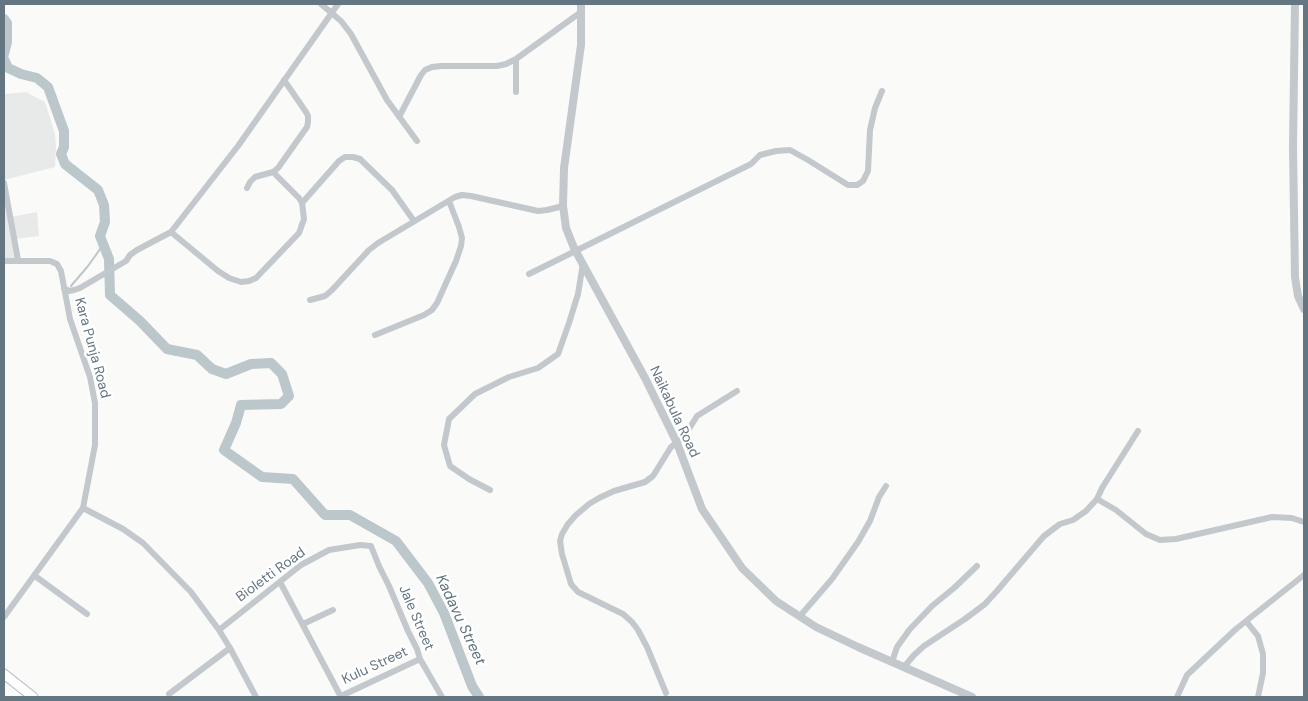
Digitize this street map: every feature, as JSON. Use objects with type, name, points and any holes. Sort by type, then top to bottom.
[{"type":"main road","points":[[4,674],[33,697]]},
{"type":"street","points":[[321,4],[341,21],[351,34],[386,100],[417,141]]},
{"type":"street","points":[[64,288],[68,291],[74,290],[126,261],[137,250],[171,232],[238,146],[338,4]]},
{"type":"street","points":[[1295,4],[1294,277],[1298,296],[1304,308]]},
{"type":"street","points":[[399,117],[425,70],[441,66],[497,66],[506,64],[581,8]]},
{"type":"street","name":"Naikabula Road","points":[[581,8],[581,45],[564,168],[562,206],[566,228],[575,250],[645,378],[677,443],[702,510],[742,568],[776,601],[816,627],[972,697]]},
{"type":"street","points":[[516,58],[516,92]]},
{"type":"street","points":[[247,188],[255,177],[274,172],[278,168],[307,127],[308,116],[284,80]]},
{"type":"street","points":[[529,274],[751,164],[760,155],[790,150],[848,185],[857,185],[863,181],[868,171],[870,130],[875,108],[882,91]]},
{"type":"street","points":[[302,203],[339,161],[346,157],[353,157],[360,160],[392,190],[414,221]]},
{"type":"street","points":[[171,232],[218,271],[234,281],[249,281],[256,278],[299,232],[304,219],[302,203],[274,172]]},
{"type":"street","points":[[4,183],[18,260]]},
{"type":"street","points":[[310,300],[325,296],[332,290],[373,246],[449,200],[462,195],[538,211],[562,206]]},
{"type":"street","points":[[375,335],[424,315],[432,310],[437,303],[462,246],[459,227],[449,200]]},
{"type":"street","name":"Kara Punja Road","points":[[4,261],[50,261],[57,264],[61,271],[70,319],[90,377],[95,403],[95,445],[83,508],[4,617]]},
{"type":"street","points":[[490,490],[450,466],[444,444],[450,419],[475,394],[509,377],[538,368],[558,354],[578,294],[583,263]]},
{"type":"street","points":[[666,693],[647,647],[632,622],[623,614],[578,592],[571,584],[560,541],[568,524],[589,504],[614,491],[645,482],[653,476],[671,447],[684,437],[698,416],[737,391]]},
{"type":"street","points":[[904,667],[924,646],[985,604],[1044,536],[1060,524],[1073,520],[1082,514],[1097,499],[1138,431]]},
{"type":"street","points":[[800,616],[832,578],[858,542],[870,522],[879,497],[886,486]]},
{"type":"street","points":[[1097,499],[1116,510],[1146,534],[1166,540],[1272,517],[1292,518],[1304,522]]},
{"type":"street","points":[[83,508],[123,529],[143,543],[191,592],[219,630],[256,697]]},
{"type":"street","name":"Bioletti Road","points":[[219,630],[302,565],[328,550],[360,544],[371,546]]},
{"type":"street","name":"Jale Street","points":[[371,546],[378,566],[389,586],[420,659],[442,697]]},
{"type":"street","points":[[892,662],[897,647],[910,628],[976,566]]},
{"type":"street","points":[[1177,697],[1187,675],[1236,629],[1304,575]]},
{"type":"street","points":[[35,576],[87,614]]},
{"type":"street","points":[[280,582],[341,697]]},
{"type":"street","points":[[303,624],[332,610]]},
{"type":"street","points":[[1246,621],[1258,636],[1263,654],[1264,667],[1258,697]]},
{"type":"street","points":[[169,694],[230,648]]},
{"type":"street","name":"Kulu Street","points":[[341,697],[420,659]]},
{"type":"shaded area","points":[[26,92],[45,102],[55,134],[55,167],[4,180],[4,94]]},
{"type":"shaded area","points":[[4,183],[10,217],[37,212],[39,236],[14,239],[18,260],[4,261]]},
{"type":"waterway","name":"Kadavu Street","points":[[4,19],[7,23],[7,42],[4,54]]},
{"type":"waterway","name":"Kadavu Street","points":[[4,59],[8,68],[37,78],[48,87],[64,131],[64,147],[61,154],[65,164],[98,190],[104,205],[105,222],[100,236],[109,259],[110,295],[140,321],[167,349],[197,355],[212,369],[226,374],[251,364],[271,363],[282,374],[289,396],[281,404],[241,405],[236,423],[224,450],[262,477],[293,479],[325,515],[350,515],[396,541],[428,583],[444,613],[472,686],[479,697]]},
{"type":"waterway","points":[[71,286],[103,245]]}]
